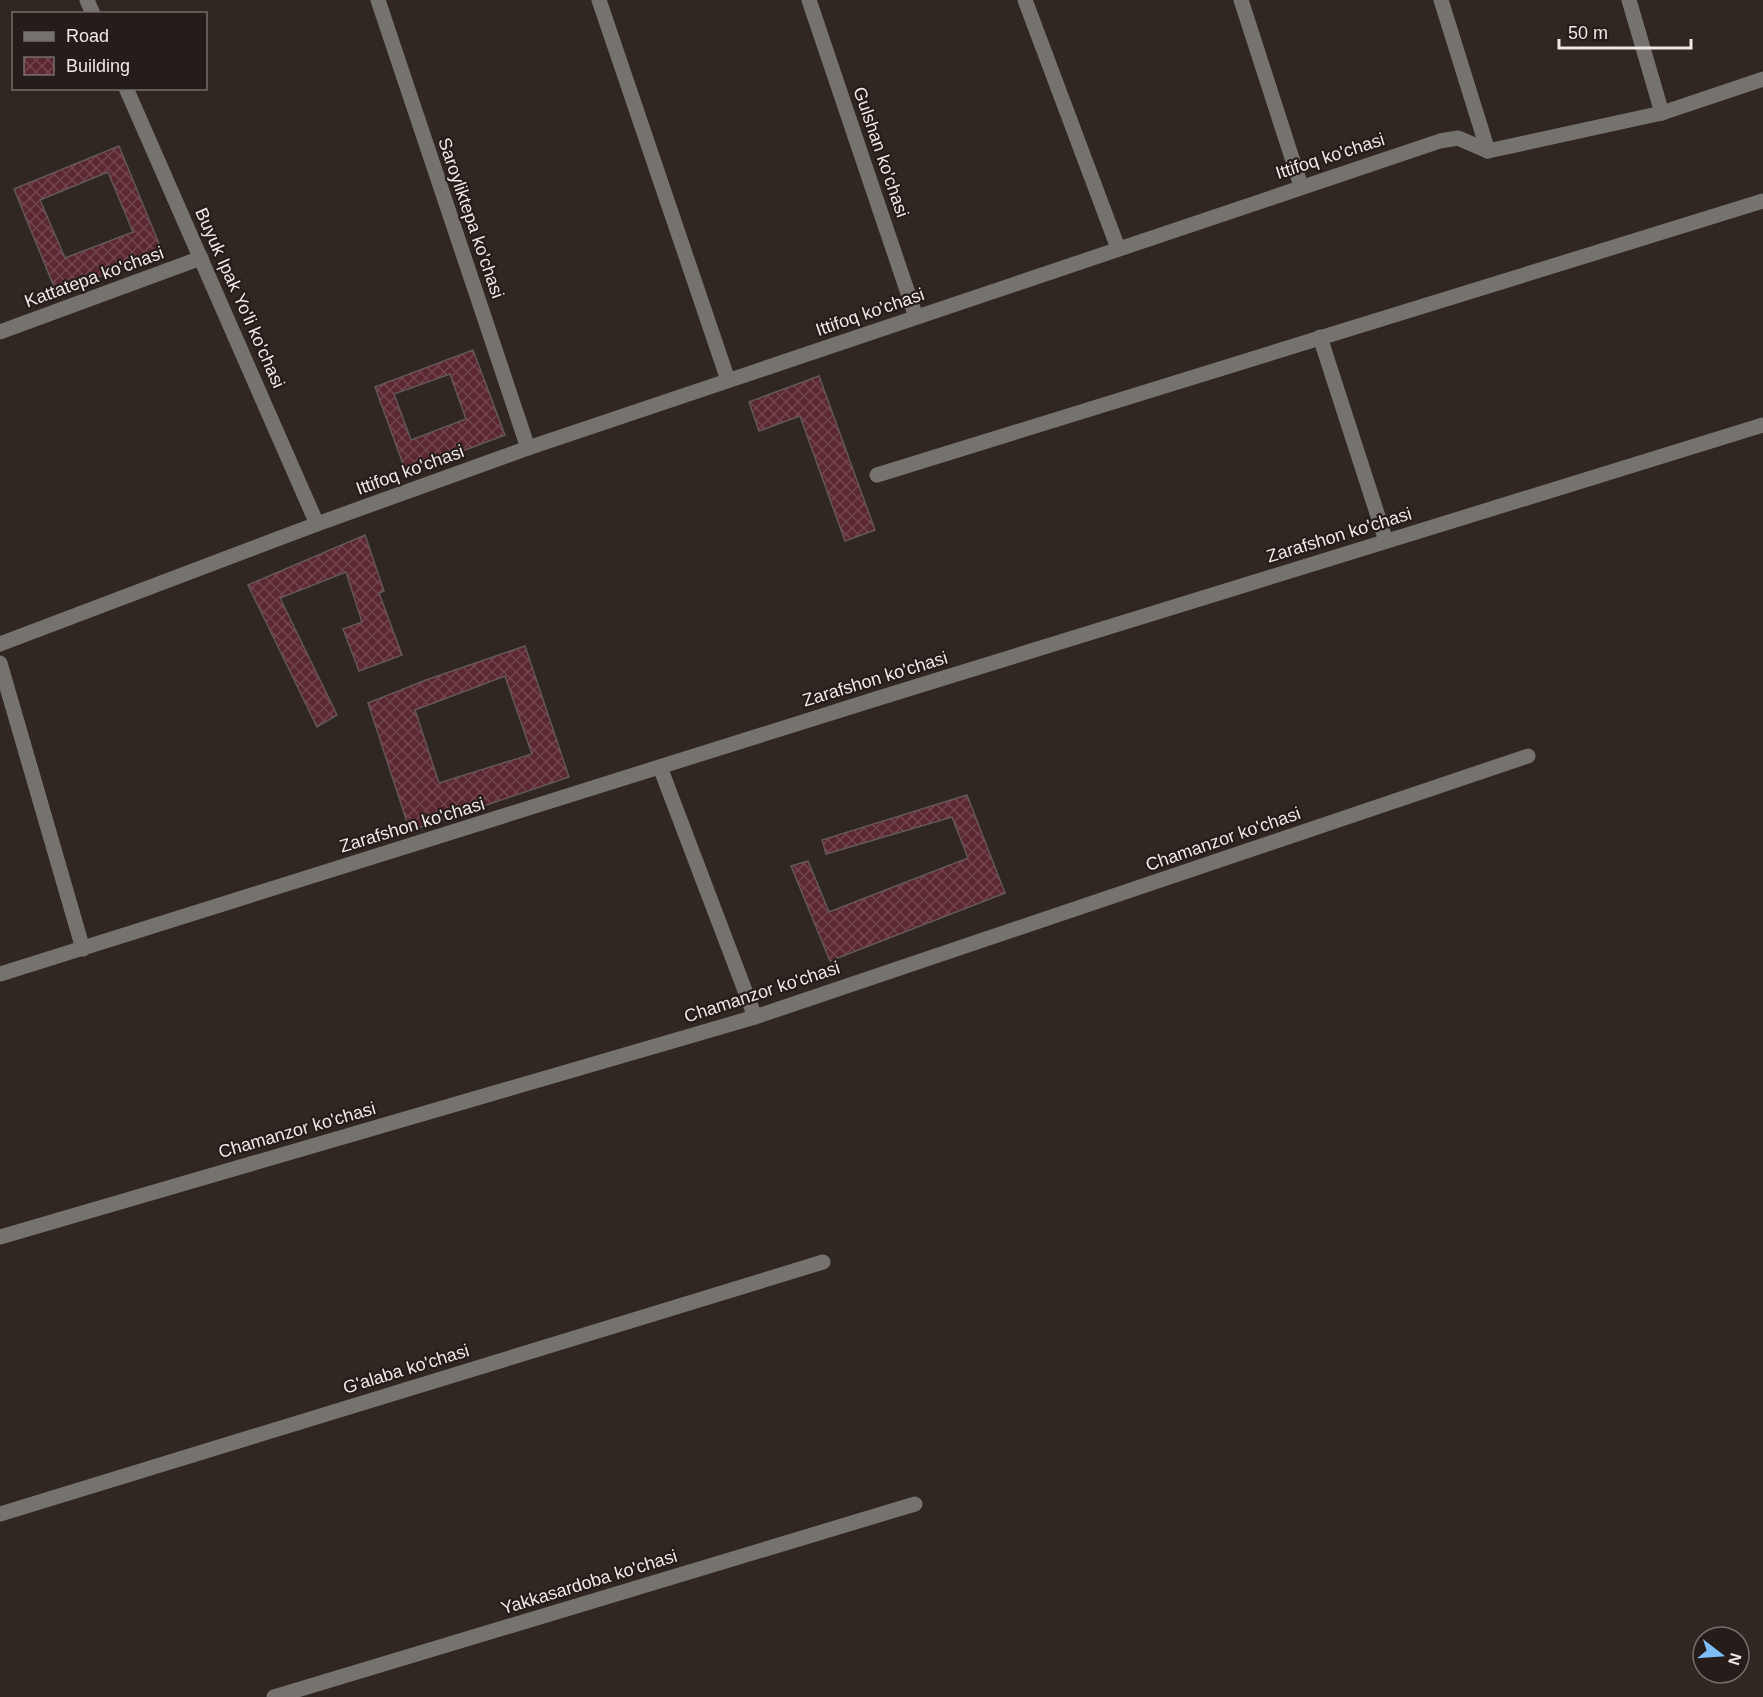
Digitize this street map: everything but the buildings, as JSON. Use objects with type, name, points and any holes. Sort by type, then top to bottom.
[{"type":"street","name":"Saroyliktepa ko'chasi","points":[[378,0],[528,448]]},
{"type":"street","points":[[599,0],[728,380]]},
{"type":"street","name":"Gulshan ko'chasi","points":[[809,0],[916,316]]},
{"type":"street","points":[[1025,0],[1118,248]]},
{"type":"street","points":[[1241,0],[1301,186]]},
{"type":"street","points":[[1441,0],[1488,151],[1662,113],[1763,79]]},
{"type":"street","points":[[1629,0],[1662,113]]},
{"type":"street","name":"Buyuk Ipak Yo'li ko'chasi","points":[[127,90],[317,524]]},
{"type":"street","name":"Ittifoq ko'chasi","points":[[0,644],[317,524],[528,448],[1301,186],[1440,141],[1458,138],[1488,151]]},
{"type":"street","points":[[877,475],[1763,201]]},
{"type":"street","name":"Kattatepa ko'chasi","points":[[0,332],[201,258]]},
{"type":"street","points":[[1320,337],[1386,541]]},
{"type":"street","name":"Zarafshon ko'chasi","points":[[0,974],[1763,425]]},
{"type":"street","points":[[0,663],[82,949]]},
{"type":"street","name":"Chamanzor ko'chasi","points":[[0,1237],[755,1017],[1528,756]]},
{"type":"street","points":[[660,767],[755,1017]]},
{"type":"street","name":"G'alaba ko'chasi","points":[[0,1515],[823,1262]]},
{"type":"street","name":"Yakkasardoba ko'chasi","points":[[274,1697],[915,1504]]}]
